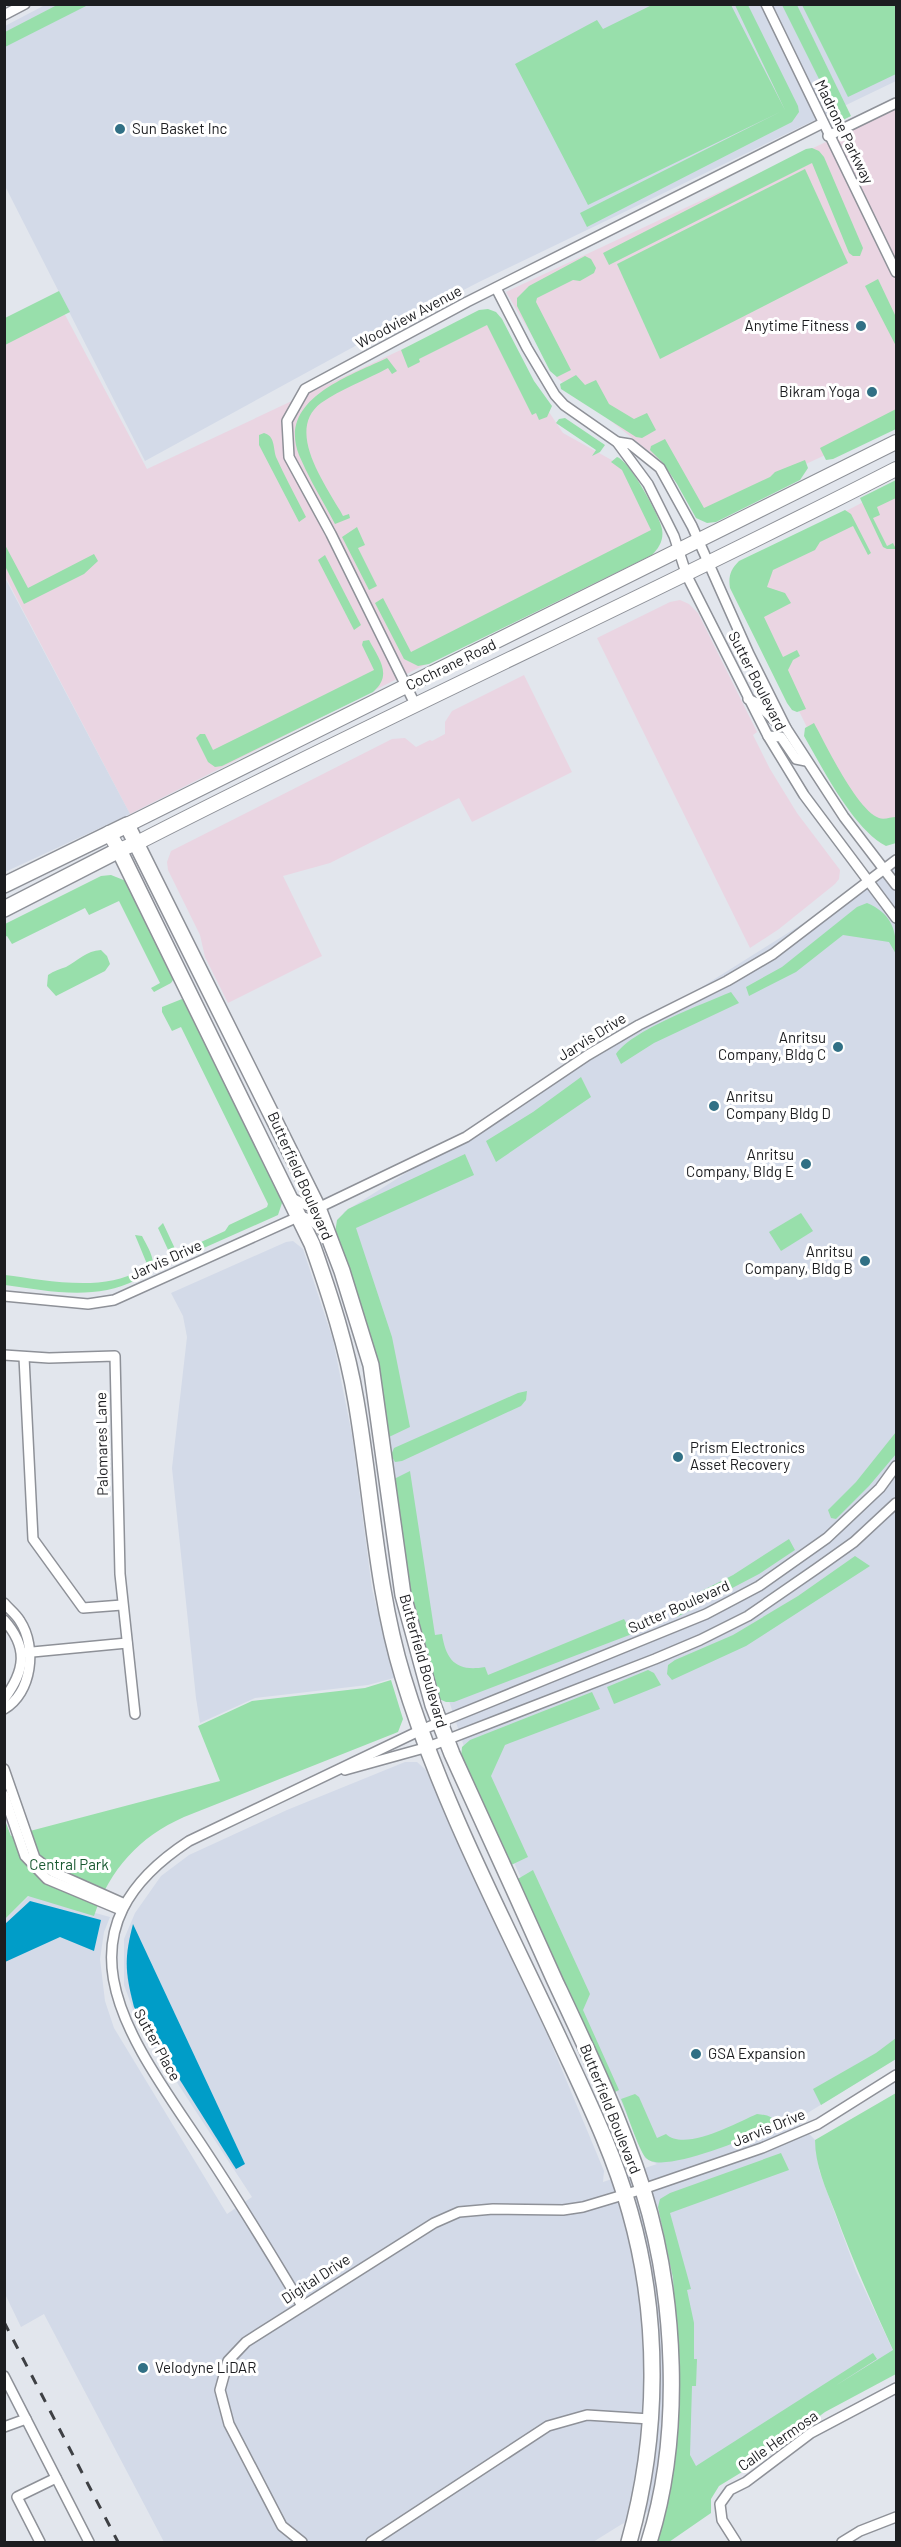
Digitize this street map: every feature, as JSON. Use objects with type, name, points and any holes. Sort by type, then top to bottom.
[{"type":"main road","name":"Cochrane Road","points":[[4,885],[897,442]]},
{"type":"main road","name":"Cochrane Road","points":[[4,909],[415,704],[687,576],[897,469]]},
{"type":"main road","name":"Butterfield Boulevard","points":[[127,825],[318,1208],[328,1234],[348,1289],[371,1365],[403,1595],[417,1653],[446,1739],[609,2100],[643,2189],[665,2294],[671,2354],[671,2413],[668,2444],[663,2483],[649,2542]]},
{"type":"main road","name":"Butterfield Boulevard","points":[[109,833],[300,1216],[332,1300],[356,1399],[384,1589],[401,1671],[421,1730],[475,1856],[597,2119],[631,2212],[645,2282],[651,2343],[650,2419],[643,2486],[630,2542]]},
{"type":"street","points":[[4,15],[25,4]]},
{"type":"street","name":"Madrone Parkway","points":[[766,4],[828,136],[897,272]]},
{"type":"street","points":[[828,136],[897,103]]},
{"type":"street","name":"Woodview Avenue","points":[[415,704],[331,534],[289,457],[287,421],[305,389],[496,288],[823,123]]},
{"type":"street","name":"Sutter Boulevard","points":[[496,288],[555,395],[564,405],[617,442],[648,484],[674,536],[687,576],[768,736],[804,795],[867,882],[897,918]]},
{"type":"street","name":"Sutter Boulevard","points":[[617,442],[630,444],[660,468],[698,541],[786,728],[806,761],[897,885]]},
{"type":"street","points":[[748,699],[760,703],[770,718],[786,728]]},
{"type":"street","points":[[768,736],[781,737],[796,759],[806,761]]},
{"type":"street","name":"Jarvis Drive","points":[[318,1208],[466,1137],[588,1054],[639,1025],[727,981],[773,954],[897,860]]},
{"type":"street","points":[[291,1198],[318,1208]]},
{"type":"street","points":[[300,1216],[310,1219],[328,1234]]},
{"type":"street","name":"Jarvis Drive","points":[[4,1296],[88,1304],[114,1300],[300,1216]]},
{"type":"street","name":"Palomares Lane","points":[[4,1355],[24,1357],[115,1356],[122,1605],[135,1714]]},
{"type":"street","points":[[24,1357],[33,1539],[82,1608],[122,1605]]},
{"type":"street","name":"Sutter Boulevard","points":[[440,1722],[672,1629],[759,1586],[827,1538],[880,1488],[897,1466]]},
{"type":"street","points":[[446,1739],[655,1659],[747,1616],[854,1542],[897,1503]]},
{"type":"street","points":[[4,1603],[21,1622],[26,1652],[26,1683],[16,1702],[4,1709]]},
{"type":"street","points":[[4,1620],[26,1652],[17,1682],[4,1699]]},
{"type":"street","points":[[26,1652],[127,1643]]},
{"type":"street","name":"Sutter Place","points":[[302,2306],[252,2221],[151,2069],[128,2029],[114,1988],[110,1963],[113,1937],[124,1907],[146,1875],[162,1858],[189,1841],[440,1722]]},
{"type":"street","name":"Sutter Place","points":[[331,1773],[389,1759],[446,1739]]},
{"type":"street","points":[[4,1769],[35,1858],[53,1872],[124,1907]]},
{"type":"street","points":[[4,1795],[25,1856],[47,1879],[124,1907]]},
{"type":"street","name":"Jarvis Drive","points":[[625,2194],[762,2148],[818,2124],[897,2075]]},
{"type":"street","name":"Digital Drive","points":[[302,2542],[282,2526],[229,2424],[220,2390],[228,2361],[246,2342],[434,2223],[459,2212],[512,2208],[563,2210],[583,2207],[625,2194]]},
{"type":"street","points":[[5,2376],[89,2542]]},
{"type":"street","name":"Calle Hermosa","points":[[736,2542],[722,2520],[720,2504],[730,2490],[746,2482],[811,2433],[897,2388]]},
{"type":"street","points":[[371,2542],[548,2426],[587,2415],[650,2419]]},
{"type":"street","points":[[4,2427],[26,2419]]},
{"type":"street","points":[[40,2542],[17,2497],[56,2478]]},
{"type":"street","points":[[842,2542],[860,2531],[897,2517]]},
{"type":"shaded area","points":[[45,5],[896,5],[896,81],[479,282],[357,345],[145,461],[5,186],[5,26]]},
{"type":"shaded area","points":[[896,109],[896,422],[705,511],[656,457],[557,378],[506,292]]},
{"type":"shaded area","points":[[486,310],[515,361],[563,433],[626,468],[658,535],[541,606],[130,814],[5,576],[5,341],[63,311],[147,469]]},
{"type":"shaded area","points":[[896,485],[896,831],[884,837],[816,746],[731,571]]},
{"type":"shaded area","points":[[4,576],[130,814],[5,872],[4,872]]},
{"type":"shaded area","points":[[680,600],[689,604],[698,613],[757,732],[753,735],[770,769],[797,813],[840,870],[839,879],[835,884],[779,929],[750,948],[597,638],[670,602]]},
{"type":"shaded area","points":[[524,675],[572,772],[472,822],[459,798],[330,863],[283,876],[322,956],[228,1003],[205,957],[200,935],[168,870],[167,862],[171,851],[392,739],[405,738],[416,747],[432,741],[445,734],[445,722],[452,711]]},
{"type":"shaded area","points":[[896,865],[896,2059],[796,2120],[815,2140],[819,2170],[856,2271],[896,2357],[673,2500],[622,2524],[593,2542],[164,2542],[44,2314],[21,2327],[5,2294],[5,1919],[30,1895],[110,1917],[104,1932],[100,1959],[105,2001],[114,2028],[227,2214],[252,2197],[138,2023],[124,1985],[124,1939],[135,1913],[161,1876],[189,1855],[287,1810],[405,1762],[417,1762],[426,1770],[550,2041],[604,2171],[603,2182],[657,2164],[645,2158],[593,2035],[472,1771],[411,1585],[339,1228],[344,1212]]},
{"type":"shaded area","points":[[293,1241],[303,1249],[333,1340],[352,1435],[372,1589],[394,1678],[368,1685],[255,1698],[200,1723],[172,1468],[187,1337],[183,1316],[171,1293],[286,1242]]},
{"type":"green space","points":[[654,4],[731,5],[785,110],[735,5],[748,5],[799,112],[792,122],[587,227],[580,213],[780,112],[588,205],[515,64],[597,20],[603,29]]},
{"type":"green space","points":[[57,5],[88,5],[5,47],[5,32]]},
{"type":"green space","points":[[782,5],[797,5],[851,116],[841,121],[836,113]]},
{"type":"green space","points":[[802,5],[896,5],[896,74],[848,97]]},
{"type":"green space","points":[[812,148],[824,157],[863,248],[860,256],[853,256],[849,253],[812,163],[609,265],[603,253]]},
{"type":"green space","points":[[805,169],[848,263],[660,359],[617,264]]},
{"type":"green space","points":[[585,256],[591,259],[596,268],[594,273],[580,281],[573,280],[537,298],[536,302],[571,370],[557,377],[550,371],[517,306],[517,298],[529,286]]},
{"type":"green space","points":[[878,279],[896,317],[896,346],[865,286]]},
{"type":"green space","points":[[59,291],[70,312],[5,345],[5,318]]},
{"type":"green space","points":[[488,309],[496,312],[502,319],[534,381],[552,406],[547,417],[539,420],[536,413],[532,415],[487,325],[419,359],[420,362],[408,368],[401,350],[479,310]]},
{"type":"green space","points":[[387,358],[397,371],[392,374],[388,368],[345,389],[321,403],[311,415],[307,428],[307,443],[312,459],[343,516],[349,514],[350,518],[335,524],[299,455],[295,435],[298,419],[307,404],[321,392]]},
{"type":"green space","points":[[576,375],[585,385],[596,380],[609,404],[634,419],[647,413],[656,430],[642,438],[636,437],[561,389],[560,384]]},
{"type":"green space","points":[[896,409],[896,429],[833,459],[826,460],[820,448]]},
{"type":"green space","points":[[565,418],[605,445],[600,452],[592,456],[596,450],[556,423],[559,419]]},
{"type":"green space","points":[[264,433],[272,439],[276,457],[306,517],[299,522],[259,445],[259,435]]},
{"type":"green space","points":[[665,439],[704,508],[770,477],[775,472],[805,460],[808,468],[800,480],[716,522],[707,523],[696,518],[663,463],[650,450],[651,446]]},
{"type":"green space","points":[[617,457],[636,478],[660,522],[662,540],[652,555],[429,664],[418,666],[404,659],[375,603],[383,598],[411,652],[651,530],[622,470],[611,462]]},
{"type":"green space","points":[[896,480],[896,498],[877,507],[880,515],[873,518],[887,546],[893,543],[896,549],[887,549],[883,547],[860,498]]},
{"type":"green space","points":[[845,510],[851,514],[871,553],[868,555],[853,526],[820,542],[815,550],[773,570],[767,587],[785,593],[791,603],[764,617],[783,657],[797,650],[800,656],[793,660],[788,670],[806,709],[797,712],[792,710],[787,703],[730,588],[729,580],[732,570],[739,561]]},
{"type":"green space","points":[[357,527],[365,545],[358,548],[377,586],[369,590],[342,537]]},
{"type":"green space","points":[[4,543],[28,588],[94,554],[98,561],[84,574],[24,604],[5,566]]},
{"type":"green space","points":[[325,555],[361,625],[354,630],[318,560]]},
{"type":"green space","points":[[369,640],[380,660],[383,673],[379,686],[373,692],[222,766],[215,767],[208,762],[196,738],[200,734],[205,734],[213,750],[374,670],[362,645],[363,641]]},
{"type":"green space","points":[[814,723],[843,776],[861,803],[870,813],[879,818],[896,817],[896,843],[886,846],[874,838],[839,796],[804,736],[805,728]]},
{"type":"green space","points":[[111,875],[126,881],[172,976],[171,983],[154,992],[151,988],[160,983],[119,901],[89,915],[85,908],[12,944],[7,936],[5,937],[5,924],[101,876]]},
{"type":"green space","points":[[867,903],[882,912],[891,923],[894,930],[896,954],[889,942],[843,935],[796,972],[749,996],[746,987],[782,967],[857,907]]},
{"type":"green space","points":[[101,950],[107,956],[110,964],[105,971],[56,996],[47,986],[48,975],[87,954]]},
{"type":"green space","points":[[731,992],[739,1003],[654,1043],[621,1064],[616,1054],[637,1036],[669,1018]]},
{"type":"green space","points":[[182,999],[283,1200],[278,1215],[179,1259],[170,1254],[158,1228],[163,1223],[177,1253],[225,1231],[229,1225],[267,1207],[268,1204],[181,1027],[172,1031],[162,1012],[162,1007]]},
{"type":"green space","points":[[581,1077],[591,1097],[496,1162],[486,1141],[533,1112]]},
{"type":"green space","points":[[465,1154],[474,1175],[356,1228],[392,1337],[410,1427],[389,1437],[368,1330],[354,1282],[335,1233],[337,1220],[348,1209]]},
{"type":"green space","points":[[801,1213],[813,1231],[781,1251],[769,1232]]},
{"type":"green space","points":[[135,1235],[142,1236],[153,1262],[150,1271],[139,1279],[104,1290],[71,1293],[5,1285],[5,1275],[79,1283],[117,1280],[133,1274],[147,1264]]},
{"type":"green space","points":[[527,1391],[526,1400],[521,1406],[402,1461],[395,1462],[391,1455],[394,1448]]},
{"type":"green space","points":[[896,1432],[896,1454],[869,1486],[836,1519],[831,1518],[828,1510],[856,1482]]},
{"type":"green space","points":[[410,1471],[435,1635],[442,1634],[446,1651],[450,1658],[460,1666],[485,1667],[488,1675],[624,1619],[632,1634],[454,1702],[446,1702],[437,1698],[414,1622],[394,1479]]},
{"type":"green space","points":[[789,1539],[795,1550],[759,1574],[677,1617],[672,1606],[733,1575]]},
{"type":"green space","points":[[855,1556],[870,1566],[746,1646],[672,1680],[667,1674],[668,1665],[675,1660],[733,1635],[798,1596]]},
{"type":"green space","points":[[648,1670],[654,1673],[661,1685],[614,1704],[607,1687]]},
{"type":"green space","name":"Central Park","points":[[391,1680],[403,1719],[398,1732],[184,1817],[153,1834],[128,1856],[118,1869],[108,1884],[94,1916],[28,1896],[5,1919],[4,1818],[11,1836],[220,1781],[198,1726],[252,1701],[365,1688]]},
{"type":"green space","points":[[592,1692],[600,1709],[505,1745],[491,1776],[528,1857],[509,1866],[461,1758],[462,1747],[470,1740]]},
{"type":"green space","points":[[533,1870],[590,1994],[583,2010],[619,2090],[615,2092],[517,1884],[516,1880]]},
{"type":"green space","points":[[896,2038],[896,2059],[821,2105],[813,2089],[876,2053]]},
{"type":"green space","points":[[896,2093],[896,2374],[825,2412],[760,2461],[719,2486],[711,2499],[711,2513],[669,2542],[657,2542],[669,2490],[677,2344],[673,2278],[658,2207],[660,2199],[670,2193],[781,2153],[789,2170],[670,2213],[691,2289],[687,2290],[694,2323],[694,2359],[697,2359],[696,2386],[692,2386],[690,2455],[696,2466],[873,2353],[877,2359],[835,2386],[893,2350],[855,2264],[825,2186],[817,2159],[815,2140]]},
{"type":"green space","points":[[635,2094],[639,2097],[657,2138],[666,2134],[675,2139],[698,2138],[757,2114],[770,2117],[777,2126],[710,2152],[671,2162],[656,2162],[646,2158],[643,2153],[621,2099]]},
{"type":"water","points":[[30,1901],[101,1920],[94,1951],[60,1937],[5,1962],[5,1924]]},
{"type":"water","points":[[133,1924],[245,2164],[236,2169],[134,2007],[127,1966]]},
{"type":"railway","points":[[4,2322],[118,2542]]},
{"type":"place","name":"Sun Basket Inc","points":[[120,129]]},
{"type":"place","name":"Anytime Fitness","points":[[861,326]]},
{"type":"place","name":"Bikram Yoga","points":[[872,392]]},
{"type":"place","name":"Anritsu Company, Bldg C","points":[[838,1047]]},
{"type":"place","name":"Anritsu Company Bldg D","points":[[714,1106]]},
{"type":"place","name":"Anritsu Company, Bldg E","points":[[806,1164]]},
{"type":"place","name":"Anritsu Company, Bldg B","points":[[865,1261]]},
{"type":"place","name":"Prism Electronics Asset Recovery","points":[[678,1457]]},
{"type":"place","name":"GSA Expansion","points":[[696,2054]]},
{"type":"place","name":"Velodyne LiDAR","points":[[143,2368]]}]
